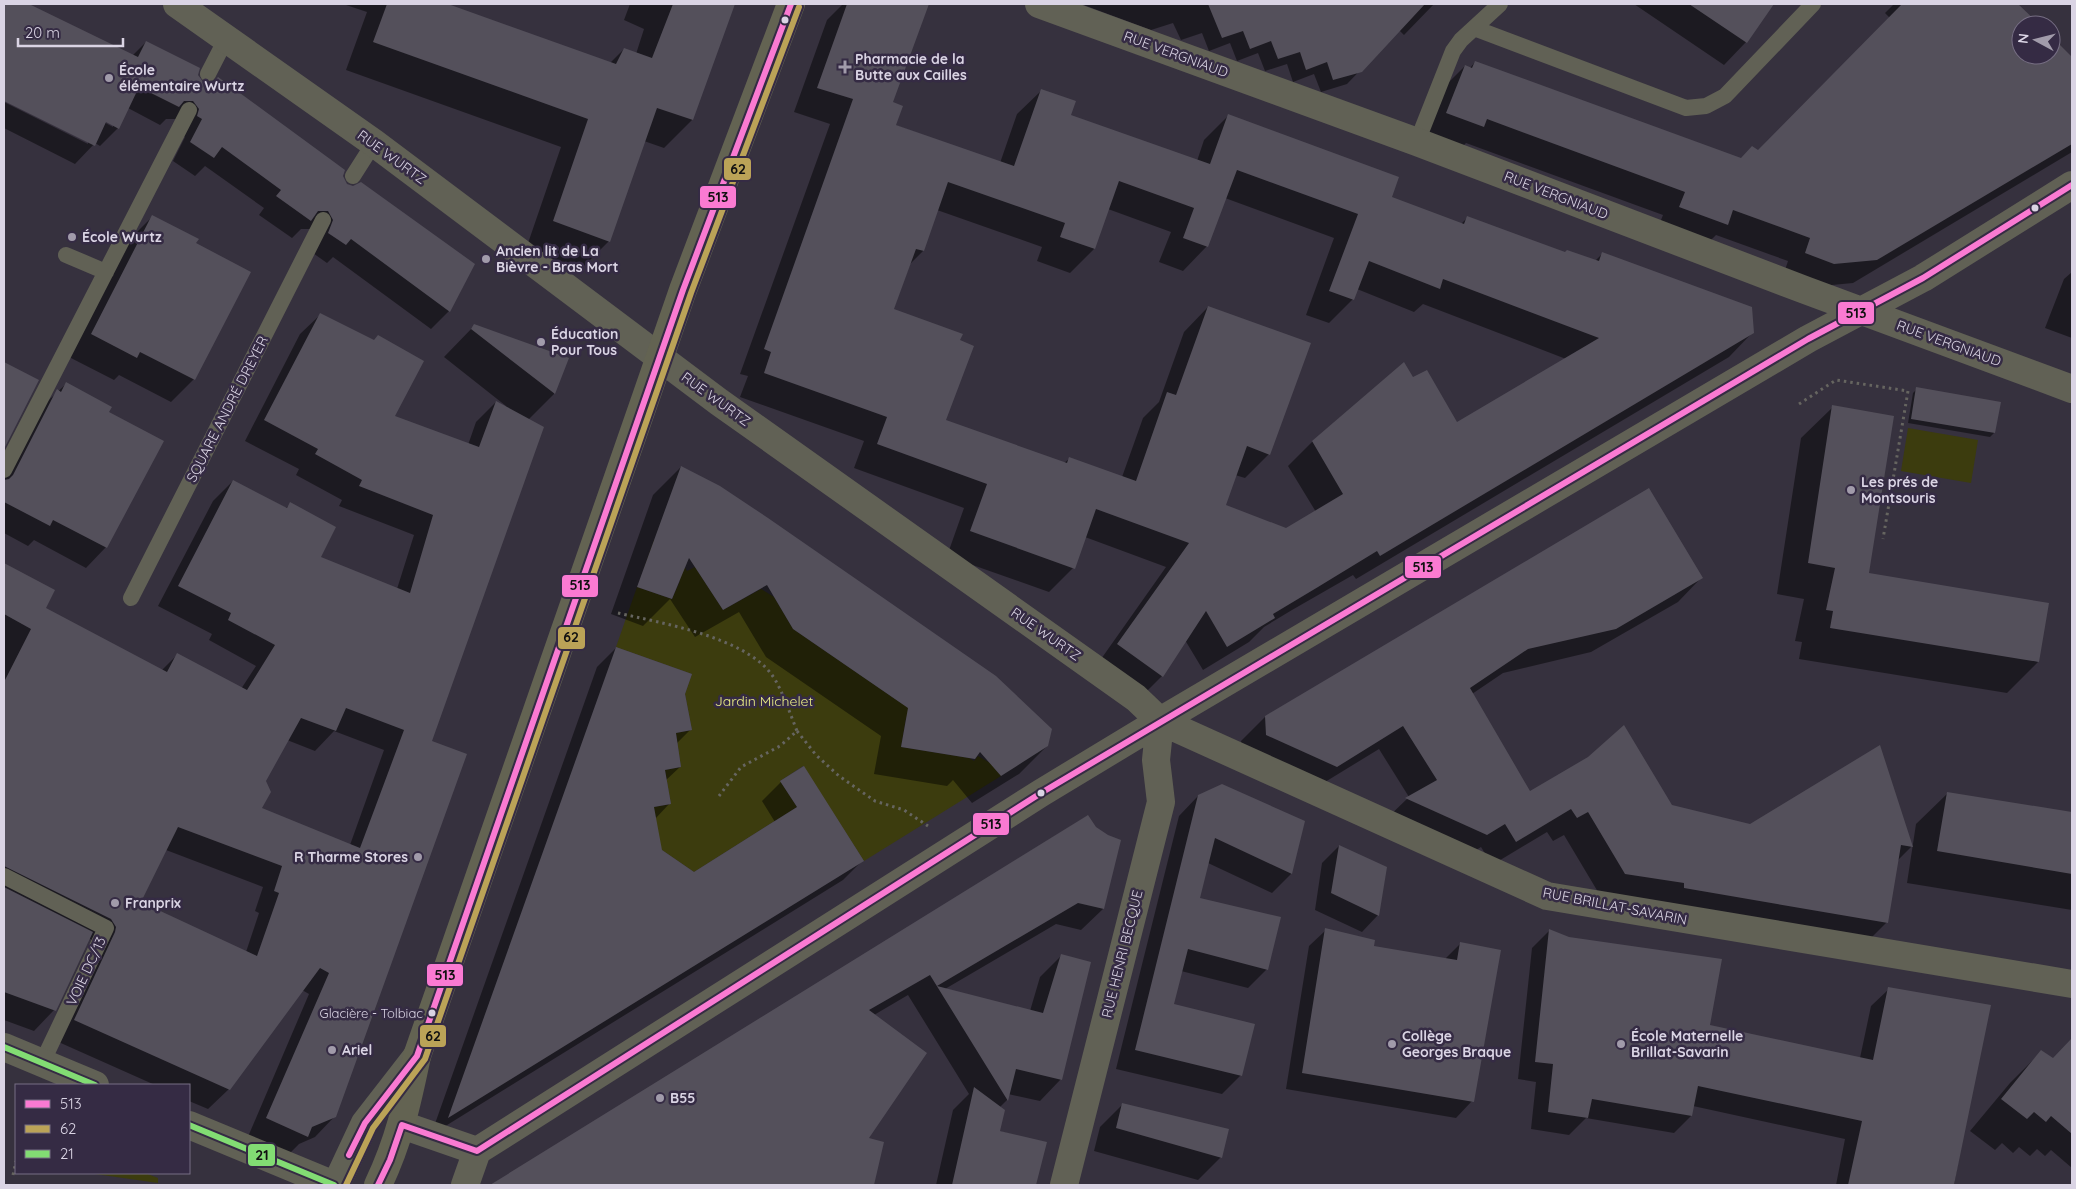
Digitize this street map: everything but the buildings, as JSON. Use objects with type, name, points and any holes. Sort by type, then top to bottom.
[{"type":"main road","points":[[378,1185],[390,1160],[402,1125],[416,1056],[683,290],[791,4]]},
{"type":"street","name":"RUE WURTZ","points":[[177,4],[374,143],[719,402],[1136,698],[1160,721]]},
{"type":"street","name":"RUE VERGNIAUD","points":[[1039,4],[1417,142],[2072,388]]},
{"type":"street","points":[[465,1185],[476,1151],[1041,793],[1791,349],[1923,278],[2072,184]]},
{"type":"street","name":"RUE BRILLAT-SAVARIN","points":[[1160,721],[1547,896],[2072,984]]},
{"type":"street","name":"RUE HENRI BECQUE","points":[[1064,1185],[1161,802],[1156,760],[1160,721]]},
{"type":"street","points":[[4,1047],[93,1084]]},
{"type":"street","points":[[190,1124],[335,1185],[365,1123],[416,1056]]},
{"type":"street","points":[[402,1125],[476,1151]]},
{"type":"lane","points":[[1417,142],[1453,51],[1500,4]]},
{"type":"lane","points":[[1474,28],[1686,108],[1706,106],[1725,96],[1813,4]]},
{"type":"lane","points":[[208,74],[226,38]]},
{"type":"lane","points":[[4,470],[189,110]]},
{"type":"lane","points":[[353,176],[374,143]]},
{"type":"lane","name":"SQUARE ANDRÉ DREYER","points":[[131,598],[323,220]]},
{"type":"lane","points":[[66,255],[106,272]]},
{"type":"lane","name":"VOIE DC/13","points":[[4,876],[106,928],[42,1063]]},
{"type":"path","points":[[1799,404],[1836,380],[1908,392],[1883,539]]},
{"type":"path","points":[[618,613],[700,633],[755,658],[772,675],[797,731],[816,755],[838,776],[875,801],[904,810],[929,827]]},
{"type":"path","points":[[719,796],[741,767],[780,746],[797,731]]},
{"type":"path","points":[[13,1174],[15,1165]]},
{"type":"green space","points":[[1908,428],[1978,440],[1971,483],[1901,471]]},
{"type":"green space","name":"Jardin Michelet","points":[[654,540],[676,553],[687,571],[695,567],[723,610],[761,589],[774,597],[793,629],[901,703],[912,705],[906,718],[901,747],[969,758],[974,761],[978,756],[990,763],[1001,776],[864,861],[803,766],[780,781],[797,807],[694,872],[659,848],[654,807],[671,804],[665,770],[681,767],[676,733],[692,730],[685,694],[692,674],[616,647],[637,587],[672,599],[680,581],[644,568]]},
{"type":"green space","points":[[95,1174],[148,1174],[158,1178],[158,1183]]},
{"type":"transit line","name":"513","points":[[349,1155],[365,1123],[417,1056],[683,290],[791,4]]},
{"type":"transit line","name":"62","points":[[346,1185],[373,1128],[425,1059],[691,293],[799,7]]},
{"type":"transit line","name":"513","points":[[378,1185],[390,1160],[402,1125],[477,1151],[1041,793],[1808,339],[1923,278],[2072,185]]},
{"type":"transit line","name":"21","points":[[4,1047],[93,1084]]},
{"type":"transit line","name":"21","points":[[190,1125],[334,1185]]},
{"type":"place","name":"Pharmacie de la Butte aux Cailles","points":[[845,67]]},
{"type":"place","name":"École élémentaire Wurtz","points":[[109,78]]},
{"type":"place","name":"École Wurtz","points":[[72,237]]},
{"type":"place","name":"Ancien lit de La Bièvre - Bras Mort","points":[[486,259]]},
{"type":"place","name":"Éducation Pour Tous","points":[[541,342]]},
{"type":"place","name":"Les prés de Montsouris","points":[[1851,490]]},
{"type":"place","name":"R Tharme Stores","points":[[418,857]]},
{"type":"place","name":"Franprix","points":[[115,903]]},
{"type":"place","name":"Glacière - Tolbiac","points":[[432,1013]]},
{"type":"place","name":"Collège Georges Braque","points":[[1392,1044]]},
{"type":"place","name":"École Maternelle Brillat-Savarin","points":[[1621,1044]]},
{"type":"place","name":"Ariel","points":[[332,1050]]},
{"type":"place","name":"B55","points":[[660,1098]]}]
